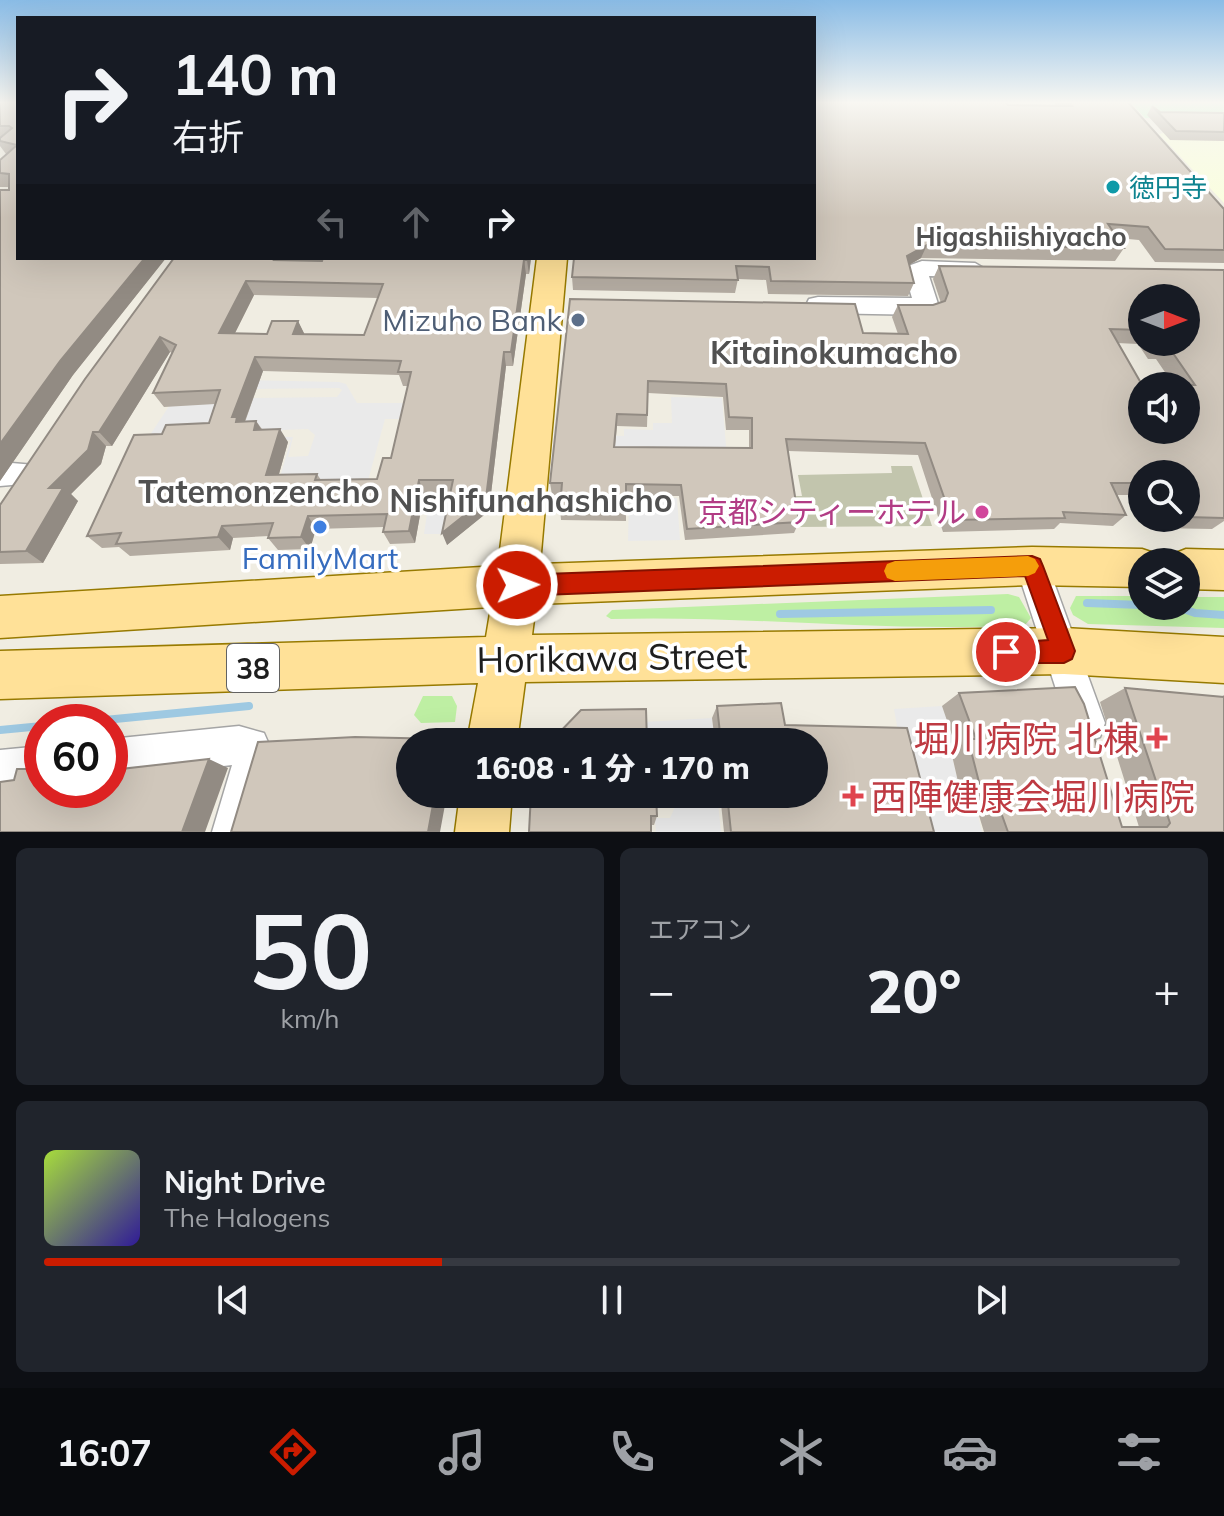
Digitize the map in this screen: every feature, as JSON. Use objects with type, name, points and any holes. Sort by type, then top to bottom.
[{"type":"main road","points":[[494,728],[557,301],[552,260]]},
{"type":"main road","name":"38","points":[[0,617],[517,585],[1032,566],[1128,568]]},
{"type":"main road","points":[[1200,569],[1224,570]]},
{"type":"main road","name":"Horikawa Street","points":[[0,675],[109,674],[506,657],[1064,651],[1224,660]]},
{"type":"main road","points":[[482,832],[485,808]]},
{"type":"street","points":[[801,305],[927,307],[916,271],[922,268],[1000,271]]},
{"type":"street","points":[[11,482],[42,449]]},
{"type":"street","points":[[1032,566],[1064,651],[1095,751]]},
{"type":"street","points":[[128,757],[239,745],[250,747],[254,756],[233,832]]},
{"type":"street","points":[[0,770],[24,768]]},
{"type":"shaded area","points":[[1165,141],[1224,141],[1224,203]]},
{"type":"shaded area","points":[[200,379],[339,382],[346,384],[357,403],[411,403],[407,419],[385,419],[367,484],[277,487],[291,440],[148,438],[179,391]],"holes":[[[185,390],[342,390],[337,397],[178,399]],[[308,429],[315,435],[308,456],[288,457],[293,437],[280,437],[282,430]]]},
{"type":"shaded area","points":[[671,397],[722,398],[727,458],[554,453],[556,434],[624,436],[624,429],[653,430],[653,423],[672,423]]},
{"type":"shaded area","points":[[891,466],[912,466],[932,526],[796,527],[793,496],[802,496],[798,475],[892,473]]},
{"type":"shaded area","points":[[405,495],[454,495],[460,534],[424,534],[427,514],[401,514]]},
{"type":"shaded area","points":[[629,498],[677,498],[680,540],[628,541]]},
{"type":"shaded area","points":[[942,706],[958,751],[951,751],[962,799],[974,799],[982,832],[916,832],[894,709]]},
{"type":"shaded area","points":[[712,718],[713,728],[644,728],[644,722]]},
{"type":"shaded area","points":[[675,808],[718,808],[721,832],[656,832],[655,818],[670,818]]},
{"type":"green space","points":[[1008,594],[1019,597],[1031,618],[1025,625],[922,627],[714,619],[611,619],[606,616],[612,610]]},
{"type":"green space","points":[[1076,596],[1128,596],[1128,620],[1200,620],[1200,597],[1224,597],[1224,628],[1088,624],[1073,615],[1070,608]]},
{"type":"green space","points":[[423,696],[452,696],[457,706],[455,722],[421,723],[414,715]]},
{"type":"building","points":[[816,141],[1163,141],[1224,209],[1224,250],[1165,249],[1148,227],[1108,224],[1124,248],[927,245],[907,256],[914,283],[771,281],[769,267],[736,266],[738,280],[572,277],[574,260],[816,260]]},
{"type":"building","points":[[16,146],[16,260],[143,260],[60,361],[0,444],[0,190],[9,190],[9,174],[0,173],[0,160]]},
{"type":"building","points":[[173,260],[524,260],[511,352],[504,352],[486,498],[442,533],[453,480],[419,480],[409,531],[383,532],[387,514],[308,516],[301,537],[268,538],[273,523],[222,526],[218,537],[116,544],[121,533],[87,536],[134,435],[162,434],[166,425],[209,423],[220,390],[153,393],[176,345],[160,337],[99,432],[93,432],[88,450],[49,488],[63,488],[26,551],[0,552],[0,505],[85,379]],"holes":[[[246,281],[383,284],[364,335],[293,334],[298,321],[272,321],[267,334],[219,333]],[[255,357],[401,361],[398,372],[411,372],[391,458],[383,458],[377,479],[315,480],[317,474],[266,475],[280,429],[254,430],[256,421],[236,422],[237,417],[232,417]]]},
{"type":"building","points":[[939,266],[1224,270],[1224,518],[1200,517],[1200,460],[1128,460],[1128,483],[1111,483],[1126,515],[1063,512],[1065,518],[952,520],[925,443],[786,439],[799,522],[687,529],[681,485],[626,484],[626,510],[560,509],[562,483],[550,483],[570,299],[855,304],[863,333],[908,334],[898,305],[933,305],[945,301],[948,293]],"holes":[[[1128,284],[1200,284],[1200,356],[1175,356],[1186,372],[1200,372],[1200,444],[1128,444],[1128,372],[1135,372],[1110,329],[1128,330]],[[648,381],[726,384],[729,417],[752,418],[752,448],[614,447],[617,414],[647,415]]]},
{"type":"building","points":[[1075,687],[1084,704],[1122,827],[1167,827],[1170,823],[1125,688],[1224,697],[1224,832],[1008,832],[993,790],[981,790],[968,739],[976,739],[959,693]]},
{"type":"building","points":[[781,703],[785,725],[907,728],[934,832],[731,832],[728,808],[828,808],[828,728],[719,728],[717,706]]},
{"type":"building","points":[[646,709],[647,728],[564,728],[581,710]]},
{"type":"building","points":[[396,738],[396,808],[432,808],[428,832],[231,832],[258,742]]},
{"type":"building","points":[[209,759],[182,832],[0,832],[0,782],[14,780],[17,769],[24,769],[24,808],[128,808],[128,768]]},
{"type":"building","points":[[530,808],[657,808],[657,816],[651,816],[651,832],[529,832]]},
{"type":"waterway","points":[[1087,603],[1128,604]]},
{"type":"waterway","points":[[780,614],[991,610]]},
{"type":"waterway","points":[[1200,613],[1224,615]]},
{"type":"waterway","points":[[128,718],[249,706]]},
{"type":"waterway","points":[[0,730],[24,728]]},
{"type":"slow traffic","points":[[895,571],[1028,566]]},
{"type":"place","name":"徳円寺","points":[[1113,187]]},
{"type":"place","name":"Mizuho Bank","points":[[578,320]]},
{"type":"place","name":"京都シティーホテル","points":[[982,512]]},
{"type":"place","name":"FamilyMart","points":[[320,527]]},
{"type":"place","name":"堀川病院 北棟","points":[[1157,738]]},
{"type":"place","name":"西陣健康会堀川病院","points":[[853,796]]},
{"type":"district","name":"Higashiishiyacho","points":[[1021,236]]},
{"type":"district","name":"Kitainokumacho","points":[[834,352]]},
{"type":"district","name":"Tatemonzencho","points":[[259,491]]},
{"type":"district","name":"Nishifunahashicho","points":[[531,500]]},
{"type":"route","points":[[517,585],[1032,566],[1064,651],[1006,652]]}]
